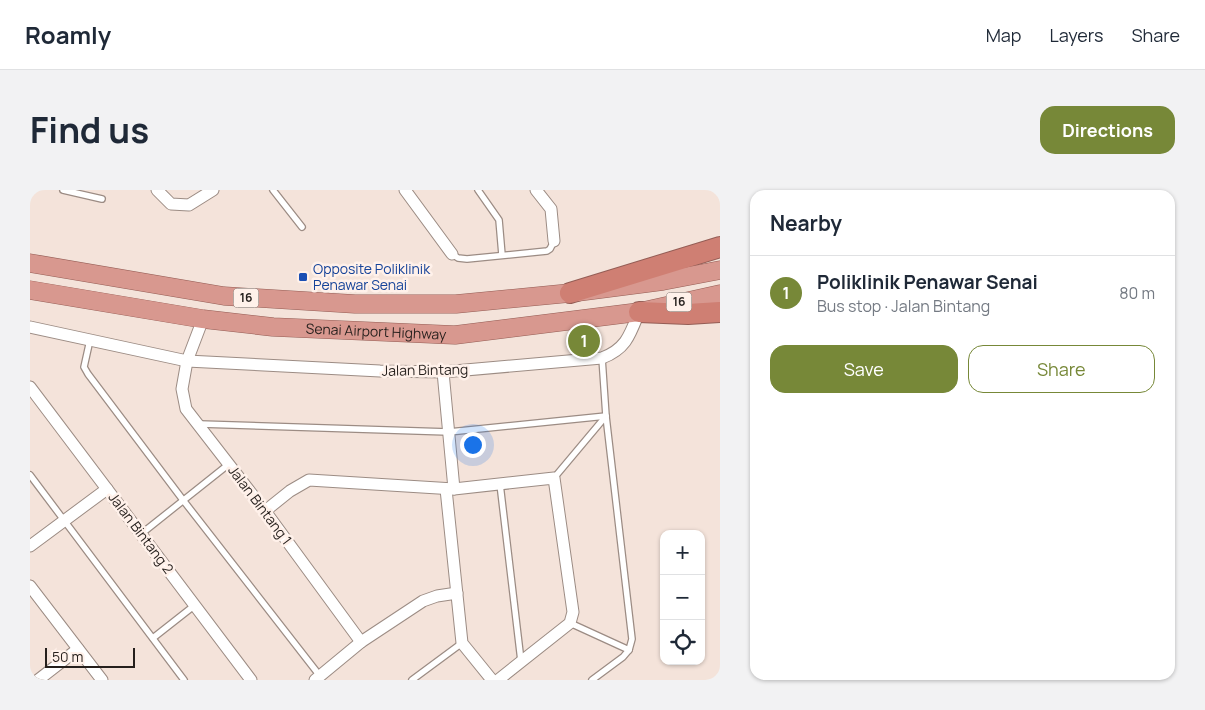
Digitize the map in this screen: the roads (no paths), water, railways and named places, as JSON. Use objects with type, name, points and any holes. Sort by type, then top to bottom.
[{"type":"highway","points":[[570,293],[720,247]]},
{"type":"highway","name":"Senai Airport Highway","points":[[30,263],[215,295],[312,303],[456,304],[570,293],[663,281],[720,270]]},
{"type":"highway","name":"Senai Airport Highway","points":[[30,290],[203,319],[273,327],[455,335],[639,312],[720,294]]},
{"type":"highway","points":[[639,312],[688,314],[720,312]]},
{"type":"street","points":[[157,190],[170,204],[189,205],[213,190]]},
{"type":"street","points":[[405,190],[452,254]]},
{"type":"street","points":[[536,190],[551,210],[554,241]]},
{"type":"street","name":"Jalan Bintang","points":[[187,361],[380,371],[443,372],[602,358],[610,355],[626,343],[639,312]]},
{"type":"street","name":"Jalan Bintang 1","points":[[203,319],[187,361],[182,389],[186,409],[266,511],[361,642]]},
{"type":"street","points":[[30,327],[187,361]]},
{"type":"street","points":[[443,372],[449,432],[450,489],[462,643],[492,680]]},
{"type":"street","name":"Jalan Bintang 2","points":[[32,394],[107,489],[251,680]]},
{"type":"street","points":[[266,511],[290,491],[309,480],[450,489],[554,478],[573,612],[570,623],[522,663],[498,680]]},
{"type":"street","points":[[30,546],[107,489]]},
{"type":"street","points":[[30,586],[102,680]]},
{"type":"street","points":[[319,679],[361,642],[423,601],[437,596],[457,593]]},
{"type":"street","points":[[38,680],[78,649]]},
{"type":"lane","points":[[63,190],[102,199]]},
{"type":"lane","points":[[273,190],[302,227]]},
{"type":"lane","points":[[478,190],[497,216],[502,255]]},
{"type":"lane","points":[[452,254],[458,258],[467,259],[547,251],[554,241]]},
{"type":"lane","points":[[90,340],[84,367],[319,679]]},
{"type":"lane","points":[[592,680],[629,650],[632,639],[606,416],[602,358]]},
{"type":"lane","points":[[197,424],[449,432],[606,416]]},
{"type":"lane","points":[[554,478],[606,416]]},
{"type":"lane","points":[[141,534],[229,464]]},
{"type":"lane","points":[[30,475],[184,680]]},
{"type":"lane","points":[[500,484],[522,663]]},
{"type":"lane","points":[[153,638],[195,605]]},
{"type":"lane","points":[[570,623],[629,650]]},
{"type":"lane","points":[[412,680],[462,643]]},
{"type":"place","name":"Opposite Poliklinik Penawar Senai","points":[[303,277]]},
{"type":"place","name":"Poliklinik Penawar Senai","points":[[584,341]]}]
